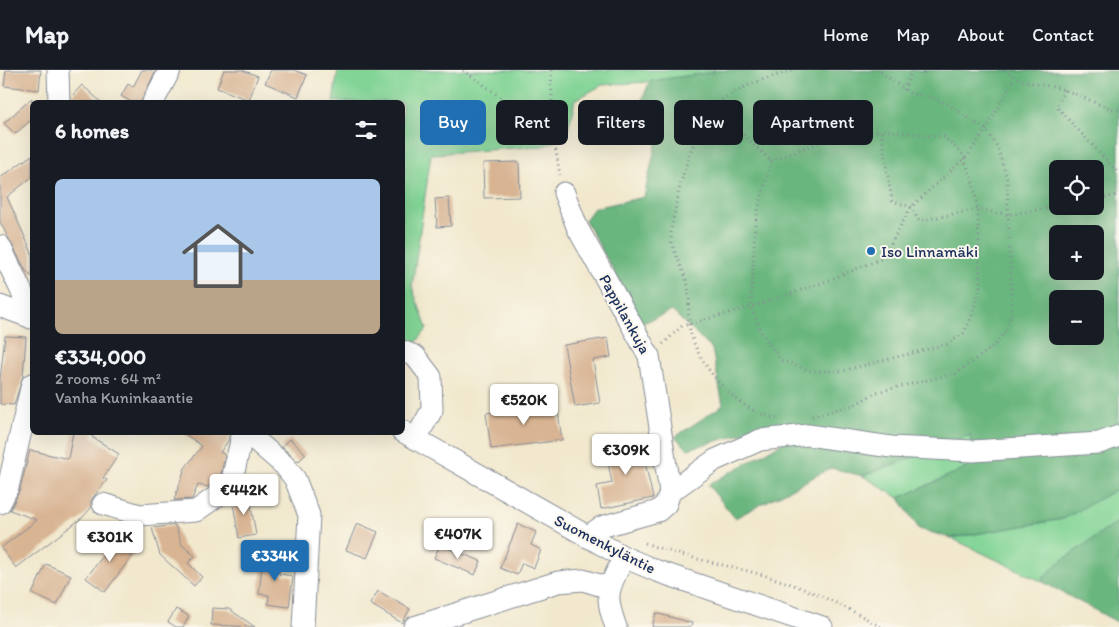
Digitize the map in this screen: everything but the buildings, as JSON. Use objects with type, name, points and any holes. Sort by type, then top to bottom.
[{"type":"street","points":[[58,70],[58,100]]},
{"type":"street","points":[[157,100],[170,70]]},
{"type":"street","name":"Pappilankuja","points":[[564,193],[578,230],[649,356],[670,492]]},
{"type":"street","points":[[0,246],[30,313]]},
{"type":"street","points":[[0,306],[30,317]]},
{"type":"street","points":[[405,352],[415,356],[431,377],[432,410],[409,435]]},
{"type":"street","points":[[0,503],[8,487],[30,393]]},
{"type":"street","points":[[103,504],[140,515],[196,511],[218,496],[232,480],[243,435]]},
{"type":"street","points":[[248,435],[284,465],[295,480],[309,515],[303,627]]},
{"type":"street","name":"Suomenkyläntie","points":[[409,435],[624,557],[657,571],[822,627]]},
{"type":"street","points":[[587,537],[601,527],[658,511],[666,504],[670,492],[715,460],[760,440],[808,435],[891,447],[973,451],[1099,443],[1119,436]]},
{"type":"street","points":[[616,627],[608,608],[609,588],[624,557]]},
{"type":"street","points":[[414,627],[558,582],[583,580],[609,588]]},
{"type":"path","points":[[463,70],[505,100]]},
{"type":"path","points":[[551,70],[552,100]]},
{"type":"path","points":[[723,100],[732,93],[795,70]]},
{"type":"path","points":[[810,416],[854,405],[877,392],[958,373],[966,365],[990,350],[1008,327],[1012,311],[1012,276],[1005,170],[997,146],[986,130],[950,105],[928,96],[911,94],[878,70]]},
{"type":"path","points":[[904,90],[912,70]]},
{"type":"path","points":[[1005,70],[1014,78],[1064,90],[1100,106],[1119,110]]},
{"type":"path","points":[[649,356],[682,326],[751,307],[810,287],[882,258],[911,207],[964,159],[986,130],[1014,78]]},
{"type":"path","points":[[1064,90],[1057,107],[1119,174]]},
{"type":"path","points":[[881,130],[944,137],[962,154],[972,178],[978,209],[980,286],[972,316],[963,334],[947,344],[842,371],[811,371],[781,360],[762,334],[751,307],[755,223],[771,161],[819,142],[881,130]]},
{"type":"path","points":[[881,130],[892,202],[911,207],[919,221],[952,216],[978,209],[1008,215],[1049,208]]},
{"type":"path","points":[[743,134],[771,161]]},
{"type":"path","points":[[555,145],[564,193]]},
{"type":"path","points":[[692,145],[680,186],[671,231],[675,255],[686,282],[690,299],[689,324],[694,339],[712,375],[744,405],[769,418],[786,419]]},
{"type":"path","points":[[1104,198],[1119,195]]},
{"type":"path","points":[[640,542],[668,552],[773,578],[846,606],[880,627]]},
{"type":"green space","points":[[338,70],[713,70],[715,72],[646,82],[602,85],[575,100],[568,130],[568,100],[496,100],[496,145],[546,145],[431,154],[412,287],[427,329],[413,346],[405,342],[405,100],[333,100]]},
{"type":"green space","points":[[713,70],[1119,71],[1119,488],[1063,519],[951,538],[919,529],[899,498],[975,464],[970,435],[863,476],[831,468],[735,518],[708,485],[800,433],[777,424],[688,449],[675,437],[723,405],[712,349],[672,311],[643,323],[585,220],[594,208],[644,197],[656,145],[664,145],[664,100],[642,100],[650,81],[714,72]]},
{"type":"green space","points":[[970,435],[975,464],[899,498],[863,476]]},
{"type":"green space","points":[[1119,488],[1119,521],[1057,564],[1041,581],[951,538],[1063,519]]},
{"type":"green space","points":[[1119,521],[1119,623],[1041,581],[1057,564]]},
{"type":"place","name":"Iso Linnamäki","points":[[871,251]]}]
